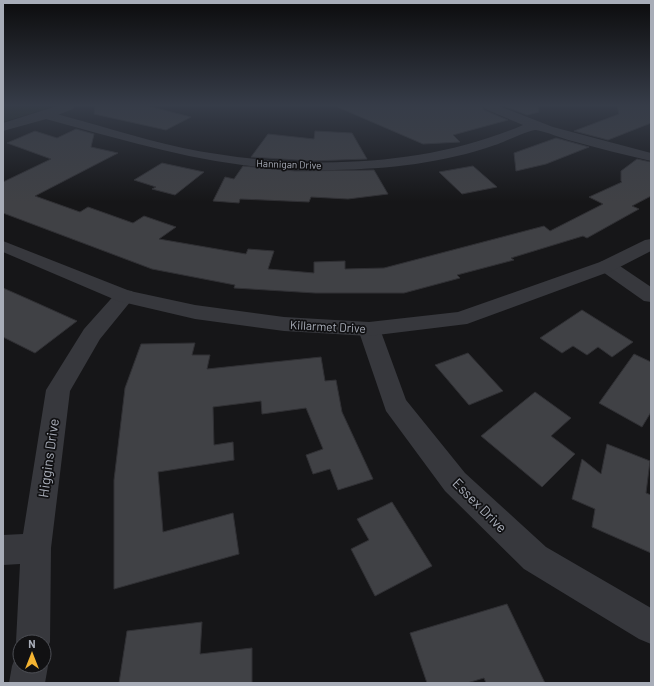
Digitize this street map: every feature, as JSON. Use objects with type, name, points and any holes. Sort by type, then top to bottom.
[{"type":"street","name":"Hannigan Drive","points":[[131,138],[182,152],[223,160],[280,165],[378,164],[440,156],[484,145],[501,138]]},
{"type":"street","points":[[576,138],[602,146],[651,157]]},
{"type":"street","name":"Killarmet Drive","points":[[3,246],[125,296],[195,312],[284,324],[369,329],[460,319],[607,266],[651,244]]},
{"type":"street","points":[[607,266],[651,296]]},
{"type":"street","name":"Higgins Drive","points":[[32,634],[36,548],[58,390],[92,334],[125,296]]},
{"type":"street","name":"Essex Drive","points":[[369,329],[395,404],[455,482],[535,558],[651,627]]},
{"type":"street","points":[[3,550],[36,548]]},
{"type":"building","points":[[19,138],[93,138],[91,147],[118,153],[35,196],[80,212],[88,207],[133,223],[144,216],[176,227],[159,239],[246,254],[248,249],[274,251],[268,269],[314,273],[314,262],[345,261],[345,269],[384,268],[544,226],[550,231],[603,204],[589,197],[622,182],[621,171],[637,159],[651,162],[651,196],[632,206],[639,209],[587,238],[583,236],[511,258],[514,260],[457,275],[460,278],[404,293],[315,293],[234,288],[235,285],[152,269],[3,213],[3,182],[51,159],[7,143]]},
{"type":"building","points":[[265,138],[355,138],[367,159],[311,161],[251,157]]},
{"type":"building","points":[[409,138],[456,138],[460,142],[423,144]]},
{"type":"building","points":[[556,138],[589,147],[546,164],[516,171],[514,153]]},
{"type":"building","points":[[600,138],[613,138],[608,140]]},
{"type":"building","points":[[162,163],[204,172],[175,195],[152,189],[156,187],[134,180]]},
{"type":"building","points":[[243,166],[295,171],[374,170],[388,194],[348,199],[311,197],[309,202],[240,199],[239,203],[213,201],[225,177],[234,179]]},
{"type":"building","points":[[473,166],[497,187],[462,194],[439,172]]},
{"type":"building","points":[[3,288],[77,321],[35,353],[3,337]]},
{"type":"building","points":[[582,310],[633,342],[612,357],[598,347],[587,355],[573,346],[562,353],[540,338]]},
{"type":"building","points":[[195,343],[192,355],[210,355],[207,369],[321,357],[325,381],[336,380],[342,412],[373,479],[338,490],[330,469],[313,474],[306,455],[323,449],[306,408],[262,414],[261,401],[213,407],[214,445],[233,442],[234,460],[158,472],[163,532],[233,513],[239,554],[114,589],[114,480],[125,388],[141,344]]},
{"type":"building","points":[[468,353],[503,391],[469,405],[435,365]]},
{"type":"building","points":[[634,354],[651,362],[651,412],[642,427],[599,403]]},
{"type":"building","points":[[535,392],[571,418],[551,436],[575,454],[542,487],[481,436]]},
{"type":"building","points":[[607,444],[650,461],[646,493],[651,495],[651,553],[592,527],[595,509],[572,499],[582,459],[601,474]]},
{"type":"building","points":[[392,502],[432,566],[375,596],[351,549],[369,540],[357,519]]},
{"type":"building","points":[[507,604],[545,683],[486,683],[484,678],[467,683],[427,683],[410,633]]},
{"type":"building","points":[[202,622],[200,654],[252,648],[252,683],[119,683],[127,631]]}]
